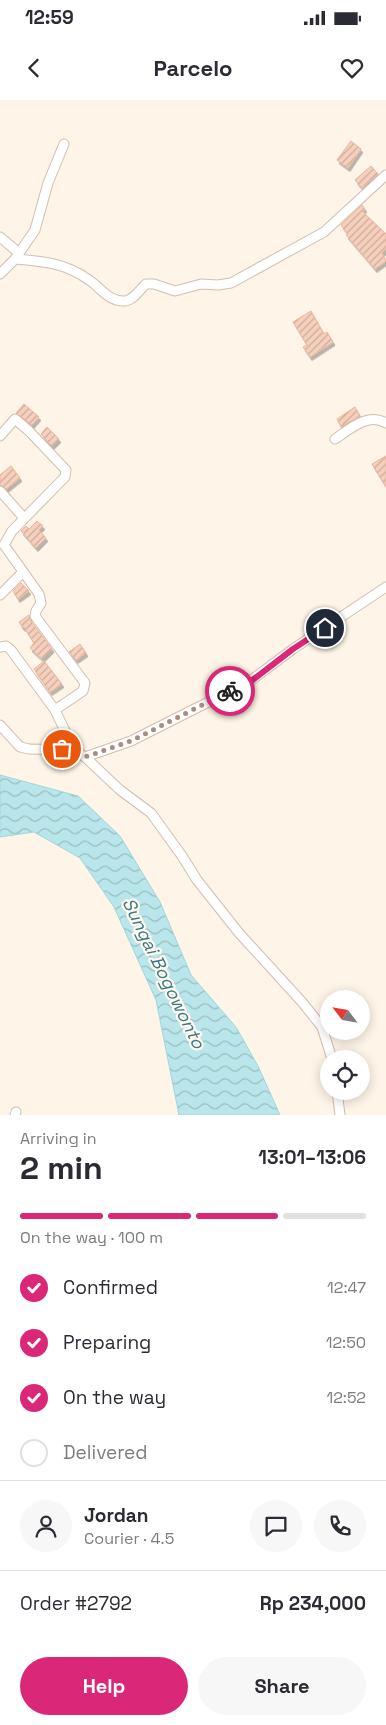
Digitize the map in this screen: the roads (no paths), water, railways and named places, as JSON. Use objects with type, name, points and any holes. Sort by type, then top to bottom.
[{"type":"street","points":[[0,274],[17,256],[35,230],[48,183],[64,144]]},
{"type":"street","points":[[0,237],[17,256],[52,262],[90,280],[102,292],[118,300],[127,301],[146,284],[154,284],[174,291],[201,284],[218,285],[231,283],[324,232],[386,175]]},
{"type":"street","points":[[335,439],[368,419],[376,419],[386,423]]},
{"type":"street","points":[[0,436],[15,420],[29,431],[66,470],[65,477],[24,518],[8,536],[4,545],[39,594],[41,605],[36,611],[35,616],[85,683],[83,691],[55,710]]},
{"type":"street","points":[[0,491],[24,518]]},
{"type":"street","points":[[0,595],[23,572]]},
{"type":"street","points":[[85,757],[131,741],[250,682],[293,649],[386,587]]},
{"type":"street","points":[[0,647],[6,646],[11,650],[55,710],[74,750]]},
{"type":"street","points":[[0,725],[20,747],[74,750],[85,757],[120,790],[143,806],[155,818],[197,880],[239,933],[302,1002],[322,1027],[329,1050]]},
{"type":"street","points":[[338,1100],[340,1115]]},
{"type":"water","name":"Sungai Bogowonto","points":[[0,775],[78,796],[120,836],[160,902],[191,975],[236,1027],[258,1066],[280,1115],[179,1115],[156,1000],[114,907],[80,858],[34,832],[0,837]]}]
